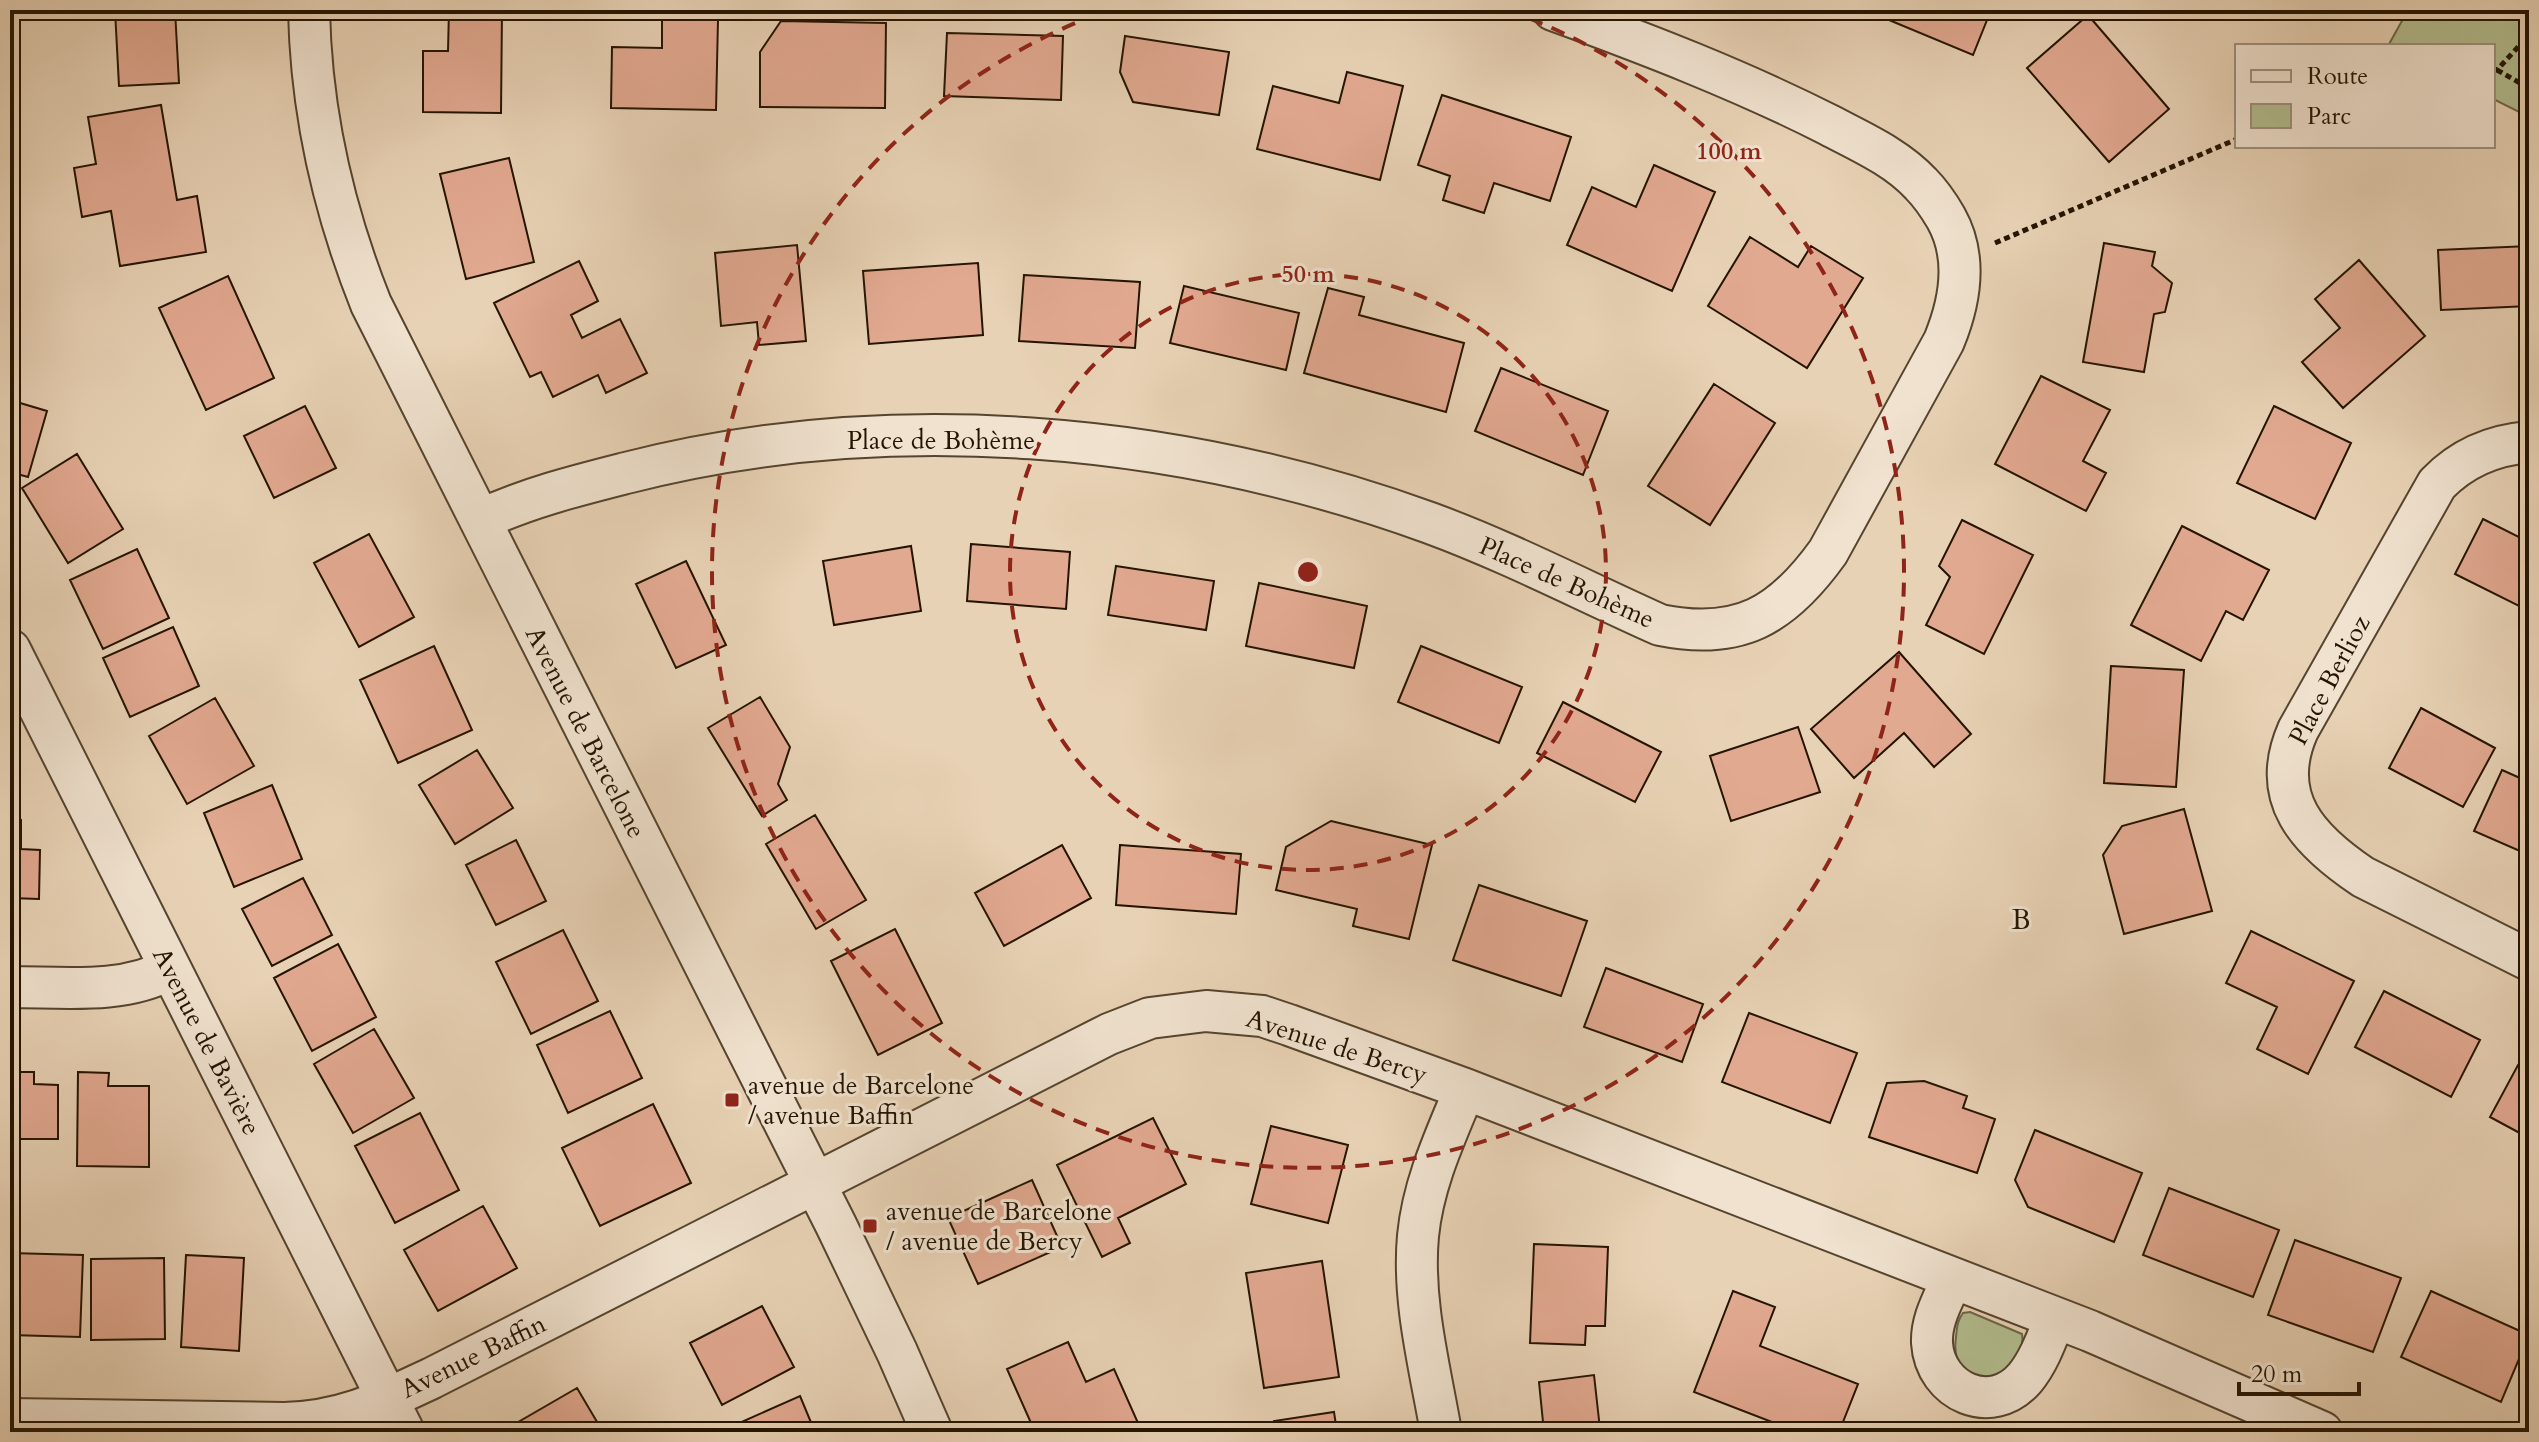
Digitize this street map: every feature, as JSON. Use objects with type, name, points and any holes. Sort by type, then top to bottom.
[{"type":"street","name":"Avenue de Barcelone","points":[[309,10],[315,101],[324,157],[353,258],[396,357],[814,1184],[897,1352],[932,1432]]},
{"type":"street","name":"Place de Bohème","points":[[480,520],[526,500],[697,456],[841,439],[906,436],[1039,439],[1100,444],[1236,466],[1353,498],[1494,548],[1660,625],[1690,631],[1719,631],[1764,615],[1809,580],[1828,552],[1944,341],[1955,316],[1960,275],[1948,221],[1921,183],[1876,150],[1790,106],[1692,62],[1553,10]]},
{"type":"street","name":"Place Berlioz","points":[[2529,442],[2482,452],[2462,462],[2437,484],[2298,730],[2291,746],[2287,781],[2291,800],[2311,835],[2344,864],[2363,877],[2529,960]]},
{"type":"street","name":"Avenue de Bavière","points":[[10,650],[396,1415]]},
{"type":"street","points":[[10,987],[130,985],[153,979],[170,969]]},
{"type":"street","name":"Avenue de Bercy","points":[[814,1184],[1109,1034],[1150,1018],[1206,1011],[1262,1016],[1465,1089],[2134,1349],[2322,1432]]},
{"type":"street","points":[[1441,1432],[1420,1302],[1418,1235],[1435,1160],[1465,1089]]},
{"type":"street","name":"Avenue Baffin","points":[[10,1419],[308,1423],[342,1417],[396,1415],[814,1184]]},
{"type":"street","points":[[1952,1279],[1935,1319],[1932,1347],[1937,1368],[1949,1385],[1967,1394],[1989,1398],[2010,1391],[2024,1379],[2037,1359],[2055,1318]]},
{"type":"path","points":[[2529,35],[2495,69],[2529,88]]},
{"type":"path","points":[[1993,244],[2235,140]]},
{"type":"green space","points":[[2408,10],[2529,10],[2529,117],[2495,100],[2495,44],[2389,44]]},
{"type":"green space","points":[[1970,1312],[2022,1334],[2021,1350],[2013,1363],[2002,1372],[1975,1376],[1964,1370],[1957,1357],[1958,1322],[1963,1313]]},
{"type":"building","points":[[115,10],[175,10],[179,83],[119,86]]},
{"type":"building","points":[[449,10],[502,10],[501,113],[423,112],[423,51],[448,51]]},
{"type":"building","points":[[1865,10],[1991,10],[1973,55]]},
{"type":"building","points":[[2088,15],[2169,109],[2109,162],[2027,68]]},
{"type":"building","points":[[662,19],[718,20],[716,110],[611,108],[612,47],[662,48]]},
{"type":"building","points":[[781,21],[886,23],[885,108],[760,107],[760,52]]},
{"type":"building","points":[[947,33],[1063,36],[1061,100],[944,96]]},
{"type":"building","points":[[1125,36],[1229,52],[1219,115],[1133,102],[1120,72]]},
{"type":"building","points":[[1347,72],[1403,86],[1380,180],[1257,149],[1273,86],[1339,103]]},
{"type":"building","points":[[1442,95],[1571,137],[1550,201],[1494,183],[1484,213],[1443,200],[1450,176],[1418,165]]},
{"type":"building","points":[[161,105],[177,200],[197,196],[206,252],[120,266],[111,211],[82,217],[74,168],[96,164],[88,117]]},
{"type":"building","points":[[509,158],[534,262],[466,279],[440,174]]},
{"type":"building","points":[[1654,165],[1715,192],[1672,291],[1567,245],[1592,187],[1636,207]]},
{"type":"building","points":[[1750,237],[1798,267],[1811,246],[1863,278],[1807,368],[1708,306]]},
{"type":"building","points":[[2104,243],[2155,252],[2152,266],[2172,283],[2165,312],[2154,314],[2144,372],[2083,362]]},
{"type":"building","points":[[797,245],[806,341],[759,345],[757,322],[721,326],[715,253]]},
{"type":"building","points":[[2529,246],[2529,306],[2441,310],[2438,250]]},
{"type":"building","points":[[2359,260],[2425,336],[2343,408],[2302,362],[2340,328],[2315,299]]},
{"type":"building","points":[[579,261],[598,301],[571,315],[582,338],[620,319],[647,373],[606,393],[598,375],[553,397],[541,372],[530,377],[494,303]]},
{"type":"building","points":[[978,263],[983,335],[869,344],[863,271]]},
{"type":"building","points":[[1024,275],[1140,282],[1135,348],[1019,341]]},
{"type":"building","points":[[228,276],[274,378],[206,410],[159,308]]},
{"type":"building","points":[[1184,286],[1299,313],[1286,370],[1170,343]]},
{"type":"building","points":[[1328,288],[1364,297],[1359,315],[1464,343],[1446,412],[1304,373]]},
{"type":"building","points":[[1501,368],[1608,411],[1583,475],[1475,431]]},
{"type":"building","points":[[2041,376],[2110,410],[2083,461],[2106,473],[2086,511],[1995,464]]},
{"type":"building","points":[[1714,384],[1775,423],[1710,525],[1648,486]]},
{"type":"building","points":[[10,400],[47,411],[28,477],[10,472]]},
{"type":"building","points":[[305,406],[336,468],[274,498],[244,436]]},
{"type":"building","points":[[2274,406],[2351,443],[2315,519],[2237,483]]},
{"type":"building","points":[[77,454],[123,529],[68,563],[22,488]]},
{"type":"building","points":[[2483,519],[2529,542],[2529,611],[2455,574]]},
{"type":"building","points":[[1962,520],[2033,555],[1984,654],[1926,625],[1950,577],[1939,566]]},
{"type":"building","points":[[2182,526],[2269,570],[2243,620],[2226,611],[2201,661],[2131,625]]},
{"type":"building","points":[[369,534],[414,617],[359,647],[314,563]]},
{"type":"building","points":[[971,544],[1070,552],[1066,609],[967,601]]},
{"type":"building","points":[[911,546],[921,611],[834,625],[823,561]]},
{"type":"building","points":[[137,549],[169,618],[103,649],[70,580]]},
{"type":"building","points":[[686,561],[726,645],[676,668],[636,584]]},
{"type":"building","points":[[1116,566],[1214,581],[1206,630],[1108,615]]},
{"type":"building","points":[[1259,583],[1367,606],[1354,668],[1246,646]]},
{"type":"building","points":[[173,627],[199,686],[130,717],[103,658]]},
{"type":"building","points":[[434,646],[472,730],[398,763],[360,680]]},
{"type":"building","points":[[1421,646],[1522,687],[1499,743],[1398,702]]},
{"type":"building","points":[[1899,652],[1971,734],[1934,767],[1904,733],[1854,778],[1811,729]]},
{"type":"building","points":[[2111,666],[2184,670],[2176,787],[2104,783]]},
{"type":"building","points":[[760,697],[790,747],[778,784],[787,800],[762,816],[708,728]]},
{"type":"building","points":[[215,698],[254,766],[187,804],[149,736]]},
{"type":"building","points":[[1563,702],[1661,752],[1635,802],[1537,753]]},
{"type":"building","points":[[2421,708],[2495,748],[2463,807],[2389,768]]},
{"type":"building","points":[[1798,727],[1820,792],[1731,821],[1710,756]]},
{"type":"building","points":[[477,750],[513,808],[455,844],[419,785]]},
{"type":"building","points":[[2502,770],[2529,782],[2529,855],[2474,831]]},
{"type":"building","points":[[272,785],[302,859],[234,887],[204,813]]},
{"type":"building","points":[[2184,809],[2212,911],[2124,934],[2103,855],[2122,826]]},
{"type":"building","points":[[815,815],[866,900],[816,929],[766,844]]},
{"type":"building","points":[[10,819],[21,820],[21,849],[40,850],[39,899],[10,898]]},
{"type":"building","points":[[1331,821],[1432,845],[1409,939],[1353,926],[1357,909],[1276,890],[1286,847]]},
{"type":"building","points":[[516,840],[546,901],[496,925],[466,865]]},
{"type":"building","points":[[1062,845],[1091,898],[1004,946],[975,893]]},
{"type":"building","points":[[1120,845],[1241,854],[1236,914],[1116,905]]},
{"type":"building","points":[[303,878],[332,935],[272,966],[242,909]]},
{"type":"building","points":[[1479,885],[1587,921],[1561,996],[1453,960]]},
{"type":"building","points":[[895,929],[942,1023],[878,1055],[831,961]]},
{"type":"building","points":[[563,930],[598,1001],[531,1034],[496,962]]},
{"type":"building","points":[[2251,931],[2354,981],[2308,1074],[2257,1049],[2277,1007],[2226,983]]},
{"type":"building","points":[[338,944],[376,1017],[312,1051],[274,978]]},
{"type":"building","points":[[1606,968],[1703,1004],[1682,1062],[1584,1027]]},
{"type":"building","points":[[2384,991],[2480,1040],[2451,1097],[2355,1047]]},
{"type":"building","points":[[610,1011],[642,1078],[568,1113],[537,1045]]},
{"type":"building","points":[[1749,1013],[1857,1053],[1830,1123],[1722,1082]]},
{"type":"building","points":[[374,1029],[414,1098],[353,1133],[314,1064]]},
{"type":"building","points":[[2518,1065],[2529,1071],[2529,1138],[2490,1117]]},
{"type":"building","points":[[10,1072],[34,1072],[34,1084],[58,1085],[58,1139],[10,1139]]},
{"type":"building","points":[[78,1072],[109,1073],[108,1086],[149,1086],[149,1167],[77,1166]]},
{"type":"building","points":[[1924,1081],[1967,1096],[1963,1108],[1995,1119],[1977,1173],[1869,1137],[1887,1083]]},
{"type":"building","points":[[653,1104],[691,1183],[600,1226],[562,1148]]},
{"type":"building","points":[[420,1113],[459,1190],[395,1223],[355,1146]]},
{"type":"building","points":[[1153,1118],[1186,1184],[1118,1218],[1130,1243],[1102,1257],[1057,1165]]},
{"type":"building","points":[[1271,1126],[1348,1145],[1328,1223],[1251,1204]]},
{"type":"building","points":[[2035,1130],[2142,1173],[2114,1242],[2028,1207],[2015,1180]]},
{"type":"building","points":[[1032,1180],[1062,1247],[978,1284],[948,1218]]},
{"type":"building","points":[[2169,1188],[2279,1230],[2253,1297],[2143,1255]]},
{"type":"building","points":[[483,1206],[517,1268],[438,1311],[404,1250]]},
{"type":"building","points":[[2295,1240],[2401,1278],[2373,1352],[2268,1315]]},
{"type":"building","points":[[1534,1244],[1608,1247],[1605,1326],[1586,1326],[1585,1345],[1530,1343]]},
{"type":"building","points":[[10,1253],[83,1255],[80,1337],[10,1335]]},
{"type":"building","points":[[186,1255],[244,1258],[239,1351],[181,1347]]},
{"type":"building","points":[[164,1258],[165,1339],[91,1340],[91,1259]]},
{"type":"building","points":[[1322,1261],[1339,1377],[1264,1388],[1246,1273]]},
{"type":"building","points":[[1733,1291],[1775,1307],[1760,1346],[1858,1384],[1839,1432],[1798,1432],[1694,1392]]},
{"type":"building","points":[[2431,1291],[2529,1335],[2501,1402],[2401,1357]]},
{"type":"building","points":[[762,1306],[794,1367],[722,1405],[690,1343]]},
{"type":"building","points":[[1068,1342],[1086,1382],[1114,1369],[1142,1432],[1035,1432],[1007,1369]]},
{"type":"building","points":[[1594,1375],[1600,1429],[1641,1425],[1642,1432],[1544,1432],[1539,1382]]},
{"type":"building","points":[[577,1388],[603,1432],[511,1432],[508,1428]]},
{"type":"building","points":[[800,1396],[815,1432],[740,1432],[737,1424]]},
{"type":"building","points":[[1334,1412],[1337,1432],[1275,1432],[1274,1421]]},
{"type":"building","points":[[1862,1422],[1877,1432],[1855,1432]]},
{"type":"place","name":"avenue de Barcelone / avenue Baffin","points":[[732,1100]]},
{"type":"place","name":"avenue de Barcelone / avenue de Bercy","points":[[870,1226]]},
{"type":"district","name":"B","points":[[2022,919]]}]
